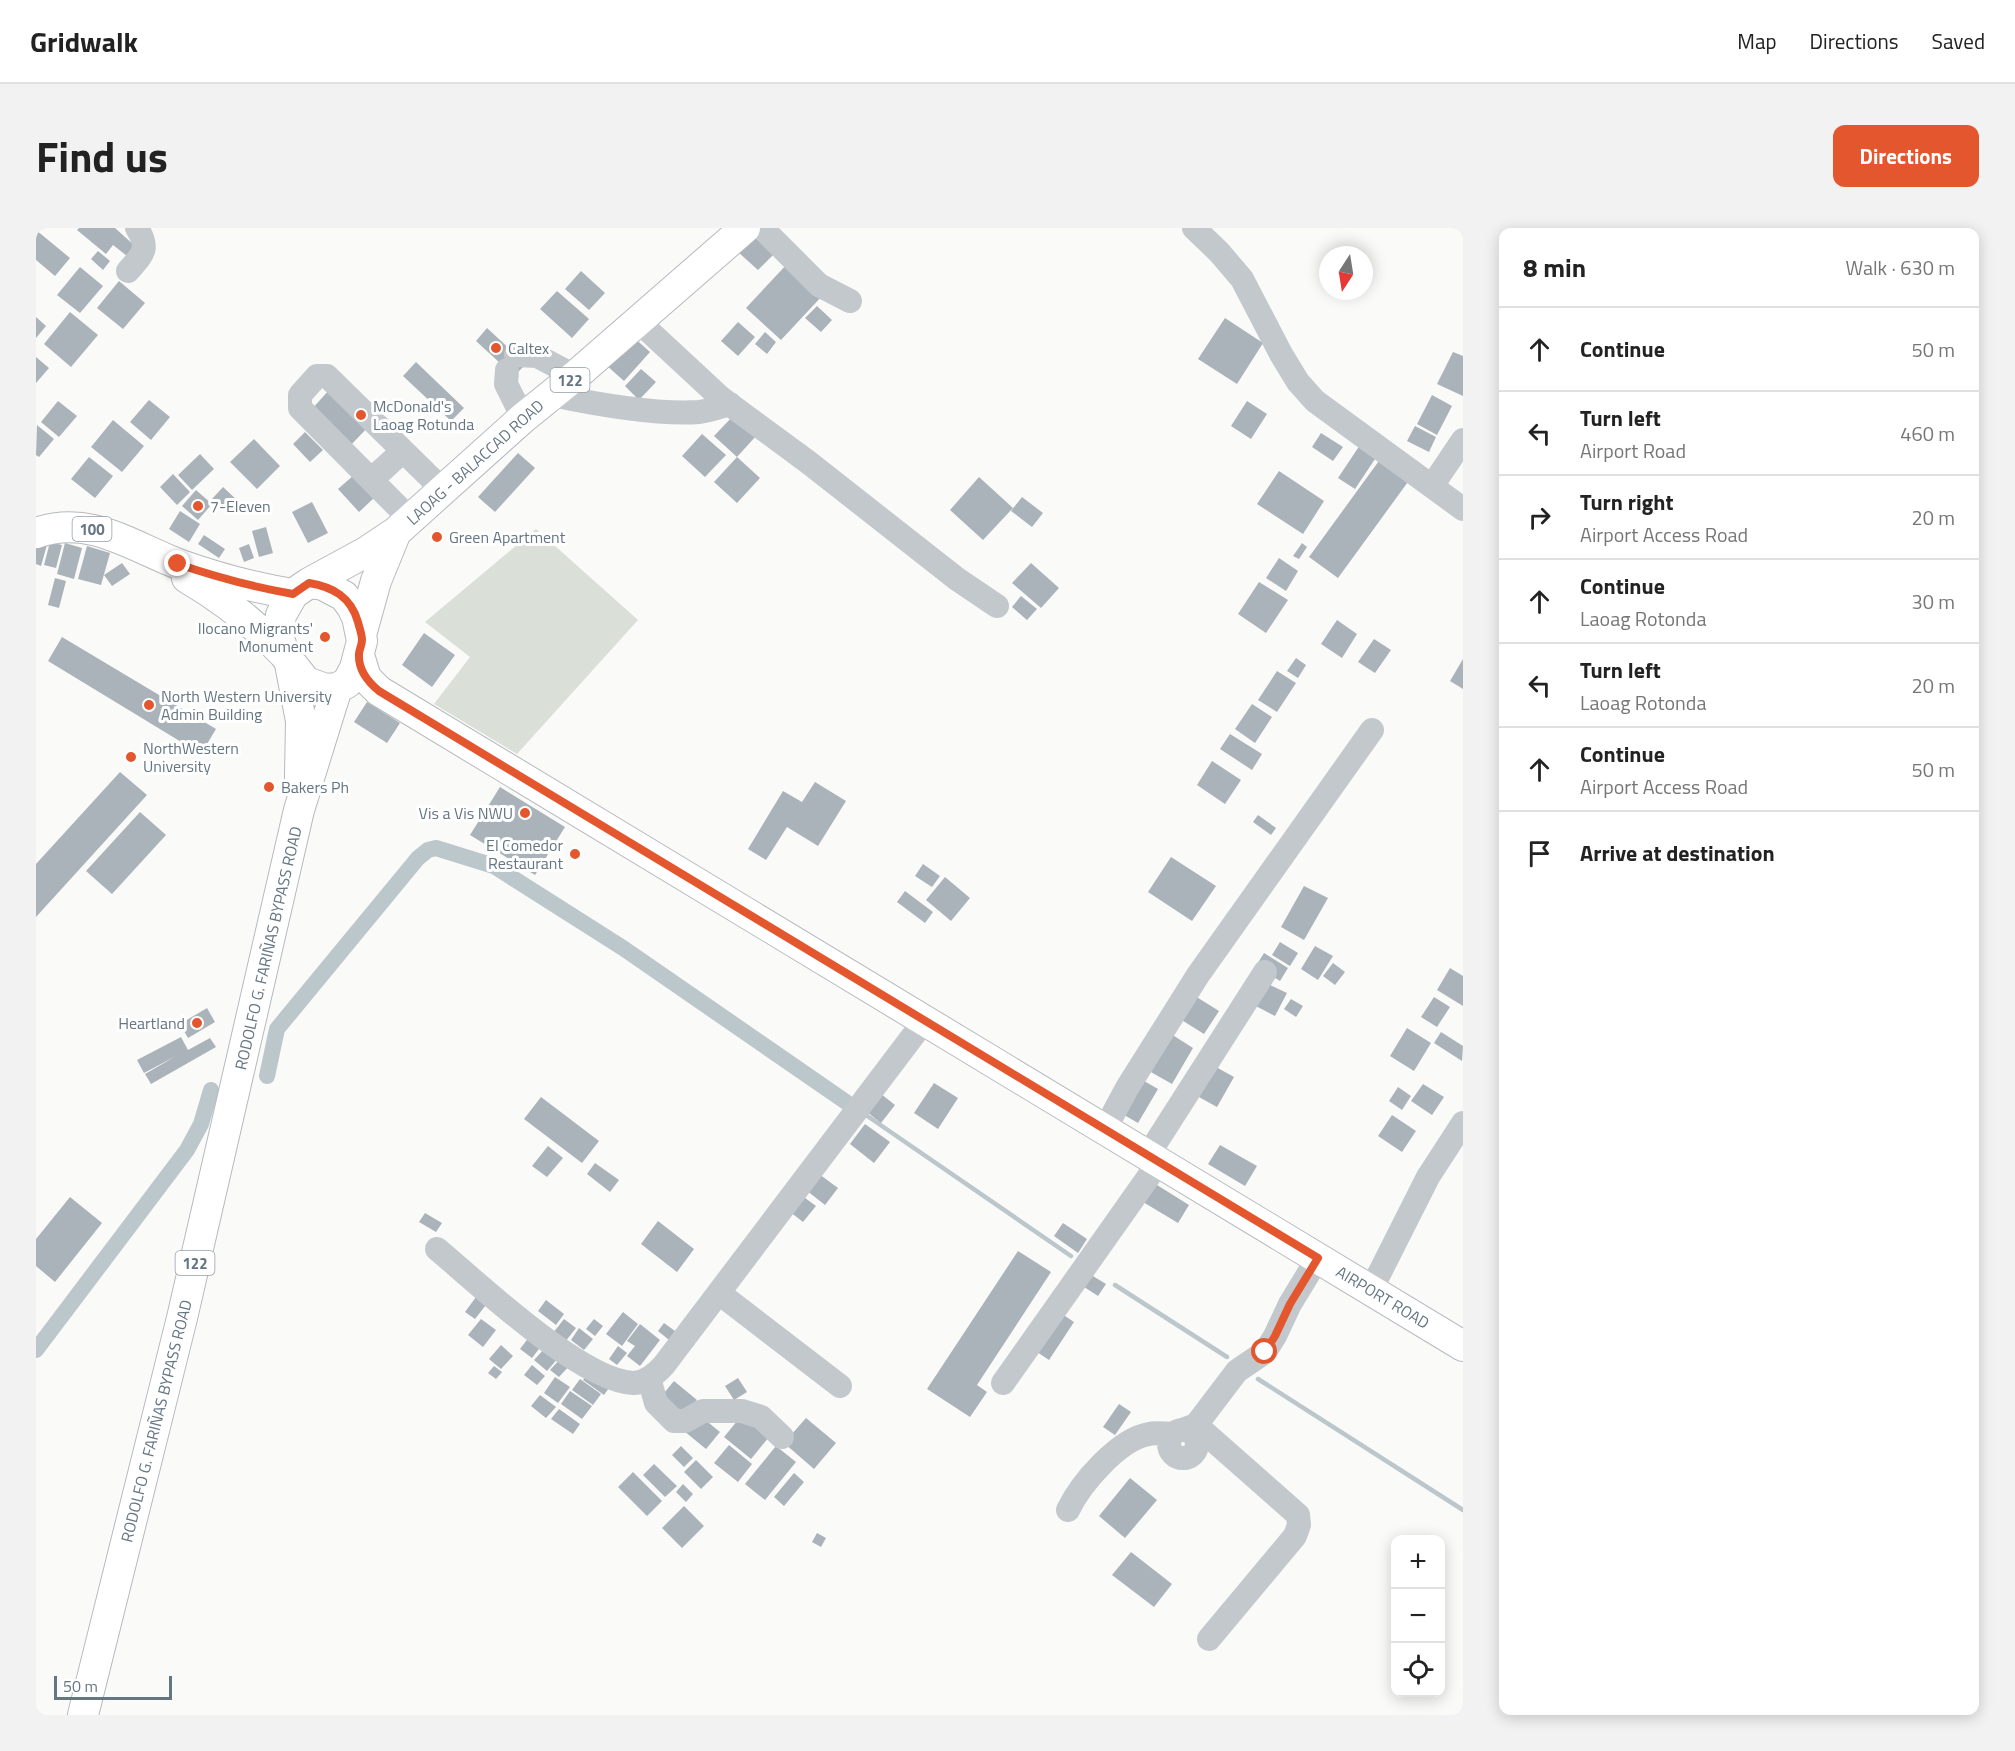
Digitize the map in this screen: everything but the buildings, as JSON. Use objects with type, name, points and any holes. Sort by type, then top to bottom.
[{"type":"main road","name":"LAOAG - BALACCAD ROAD","points":[[301,588],[366,552],[403,526],[523,418],[575,376],[745,228]]},
{"type":"main road","name":"LAOAG - BALACCAD ROAD","points":[[360,645],[376,581],[403,526]]},
{"type":"main road","name":"100","points":[[36,533],[61,527],[95,529],[178,564],[227,580],[301,588],[323,585],[344,596],[352,607],[366,678],[379,691]]},
{"type":"main road","name":"100","points":[[145,549],[171,569],[229,606],[264,634],[306,682],[326,689],[362,684],[379,691]]},
{"type":"main road","points":[[287,659],[279,638],[281,615],[301,588]]},
{"type":"main road","points":[[342,685],[355,668],[360,645]]},
{"type":"main road","name":"RODOLFO G. FARIÑAS BYPASS ROAD","points":[[287,659],[301,721],[299,810]]},
{"type":"main road","name":"RODOLFO G. FARIÑAS BYPASS ROAD","points":[[83,1715],[182,1318],[299,810],[342,685]]},
{"type":"main road","name":"AIRPORT ROAD","points":[[379,691],[1463,1346]]},
{"type":"street","points":[[128,271],[142,255],[145,247],[137,228]]},
{"type":"street","points":[[762,228],[819,285],[850,301]]},
{"type":"street","points":[[1194,228],[1242,279],[1281,354],[1298,382],[1314,400],[1463,510]]},
{"type":"street","points":[[638,321],[730,404],[957,579],[997,606]]},
{"type":"street","points":[[523,418],[506,384],[512,362],[537,356],[575,376]]},
{"type":"street","points":[[403,526],[371,480],[300,408],[300,395],[317,376],[327,376],[443,490]]},
{"type":"street","points":[[552,395],[656,411],[699,412],[730,404]]},
{"type":"street","points":[[1432,486],[1463,440]]},
{"type":"street","points":[[371,480],[403,451]]},
{"type":"street","points":[[1105,1129],[1127,1088],[1198,975],[1372,730]]},
{"type":"street","points":[[1003,1383],[1154,1159],[1265,972]]},
{"type":"street","points":[[437,1249],[564,1353],[620,1380],[634,1383],[649,1378],[664,1365],[925,1020]]},
{"type":"street","points":[[1371,1290],[1428,1177],[1463,1123]]},
{"type":"street","points":[[1184,1430],[1238,1371],[1265,1352],[1318,1258]]},
{"type":"street","points":[[719,1293],[840,1386]]},
{"type":"street","points":[[649,1378],[656,1403],[674,1421],[685,1421],[703,1411],[742,1411],[761,1418],[782,1437]]},
{"type":"street","points":[[1068,1510],[1074,1498],[1108,1457],[1125,1444],[1150,1433],[1184,1430],[1298,1515],[1299,1525],[1295,1536],[1209,1639]]},
{"type":"shaded area","points":[[536,529],[638,620],[517,754],[434,704],[470,657],[425,622]]},
{"type":"waterway","points":[[267,1076],[277,1029],[418,858],[428,850],[436,848],[494,866],[623,948],[846,1102]]},
{"type":"waterway","points":[[36,1350],[187,1150],[201,1124],[211,1090]]},
{"type":"waterway","points":[[863,1113],[1071,1256]]},
{"type":"waterway","points":[[1115,1285],[1227,1357]]},
{"type":"waterway","points":[[1258,1379],[1463,1510]]},
{"type":"place","name":"Caltex","points":[[496,348]]},
{"type":"place","name":"McDonald's Laoag Rotunda","points":[[361,415]]},
{"type":"place","name":"7-Eleven","points":[[198,506]]},
{"type":"place","name":"Green Apartment","points":[[437,537]]},
{"type":"place","name":"Ilocano Migrants' Monument","points":[[325,637]]},
{"type":"place","name":"North Western University Admin Building","points":[[149,705]]},
{"type":"place","name":"NorthWestern University","points":[[131,757]]},
{"type":"place","name":"Bakers Ph","points":[[269,787]]},
{"type":"place","name":"Vis a Vis NWU","points":[[525,813]]},
{"type":"place","name":"El Comedor Restaurant","points":[[575,854]]},
{"type":"place","name":"Heartland","points":[[197,1023]]},
{"type":"route","points":[[178,564],[263,589],[293,594],[309,583],[323,585],[344,596],[357,617],[362,641],[359,656],[366,678],[379,691],[1318,1258],[1265,1352]]}]
